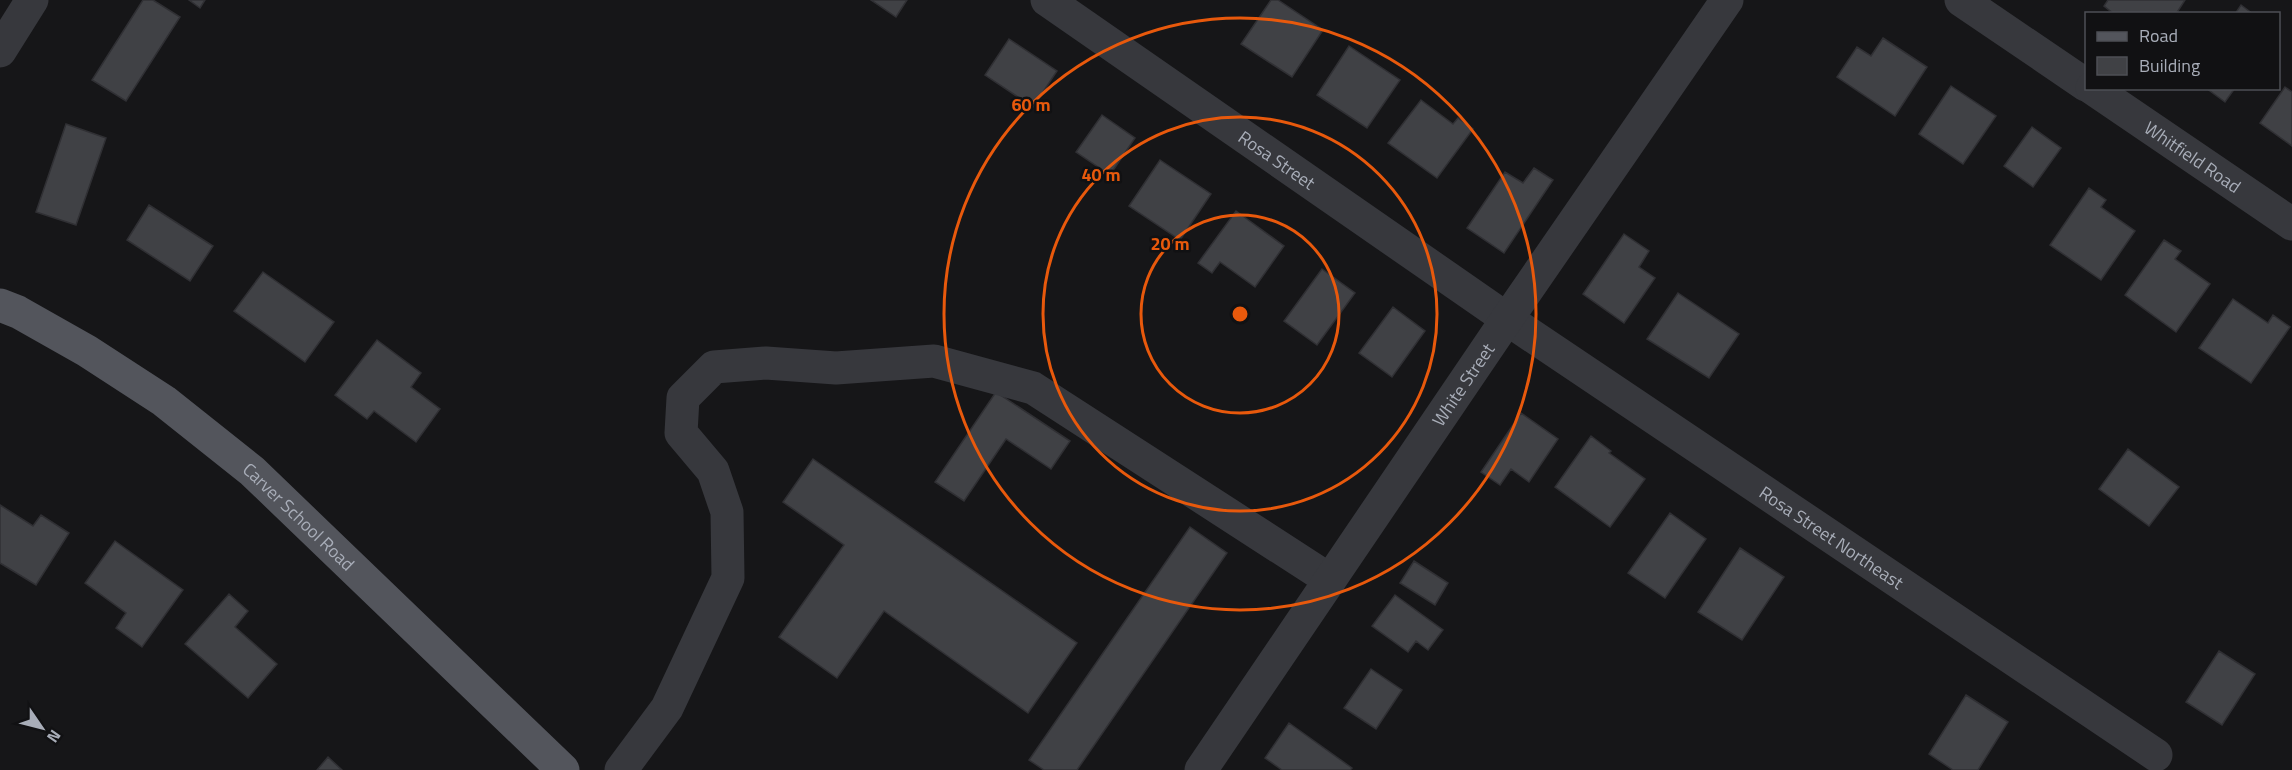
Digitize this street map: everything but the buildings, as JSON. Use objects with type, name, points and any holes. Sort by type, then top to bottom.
[{"type":"main road","name":"Carver School Road","points":[[0,305],[18,312],[87,351],[164,401],[252,471],[563,770]]},
{"type":"street","points":[[0,51],[32,0]]},
{"type":"street","name":"Rosa Street","points":[[1047,0],[1507,319]]},
{"type":"street","name":"White Street","points":[[1201,770],[1727,0]]},
{"type":"street","points":[[1961,0],[2085,84]]},
{"type":"street","name":"Whitfield Road","points":[[2095,90],[2292,224]]},
{"type":"street","name":"Rosa Street Northeast","points":[[1507,319],[2156,755]]},
{"type":"street","points":[[621,770],[667,708],[728,578],[728,512],[713,471],[681,433],[683,398],[714,367],[766,363],[836,368],[934,361],[1033,388],[1329,580]]}]
